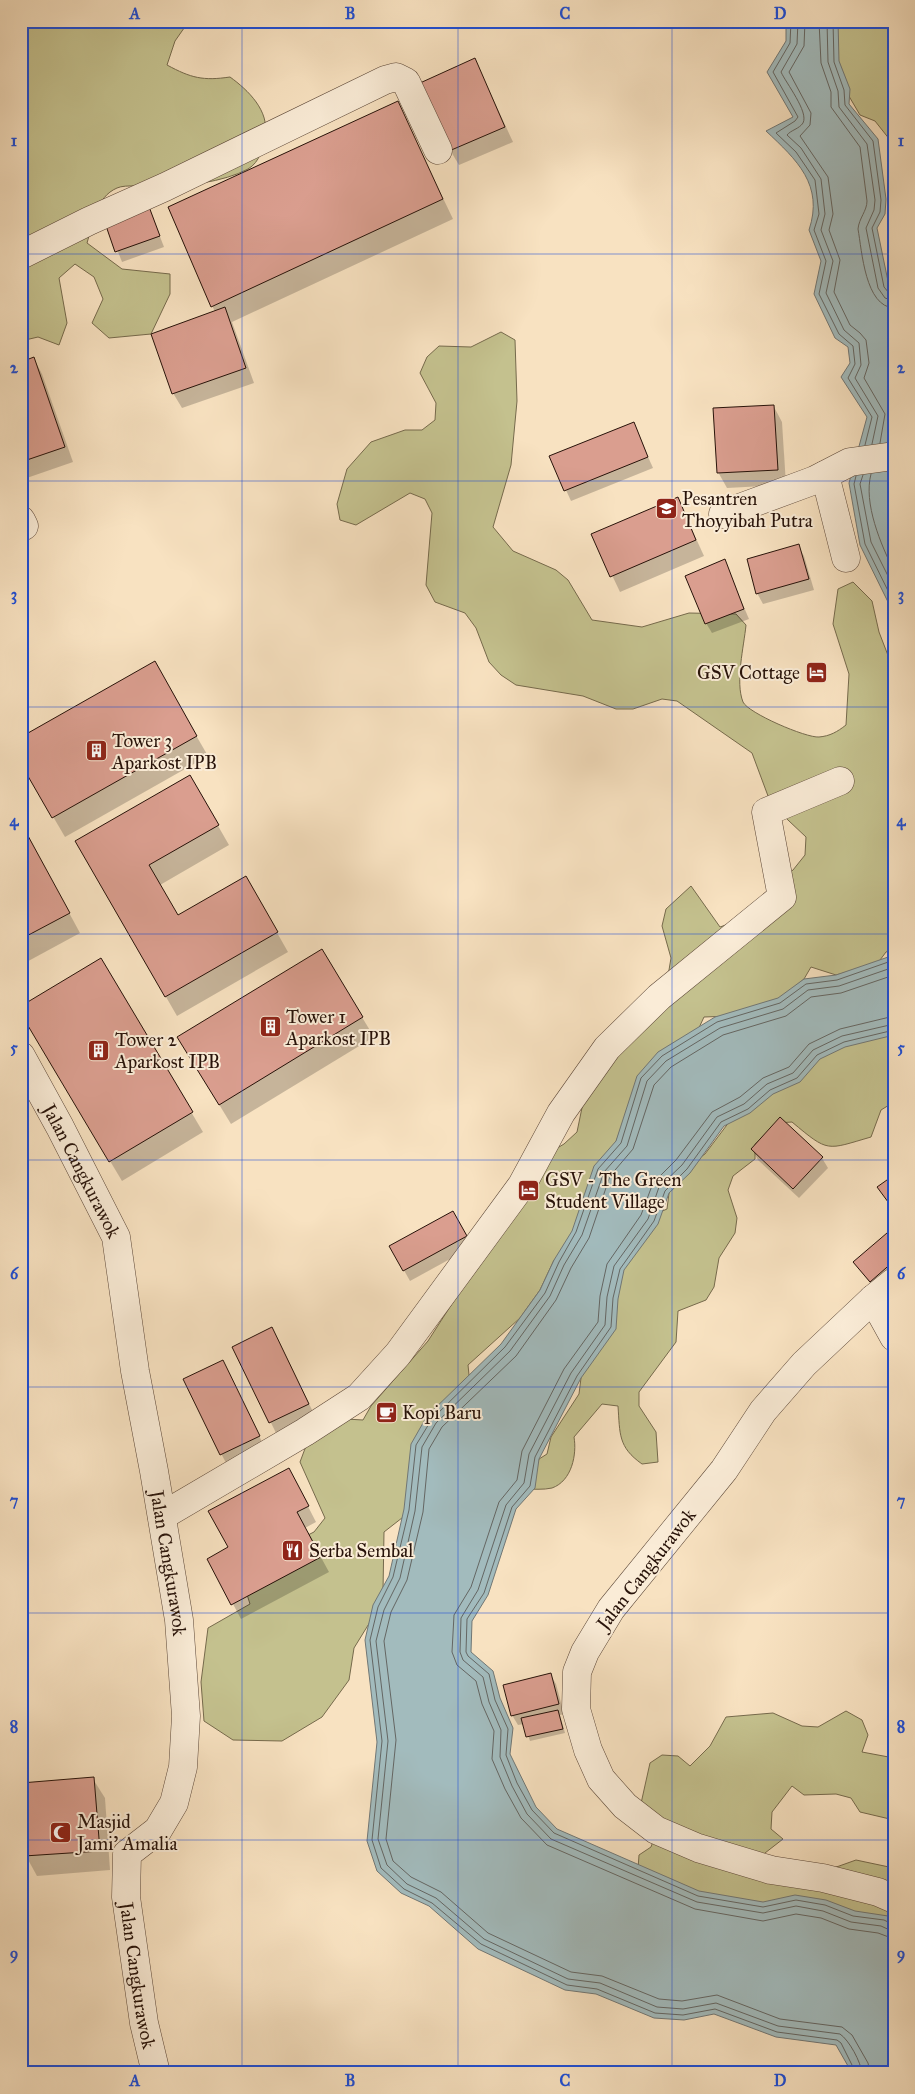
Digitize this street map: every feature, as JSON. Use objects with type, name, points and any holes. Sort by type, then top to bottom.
[{"type":"street","points":[[21,256],[89,221],[165,187],[385,80],[396,77],[406,82],[438,150]]},
{"type":"street","points":[[723,514],[825,475],[850,462],[894,456]]},
{"type":"street","points":[[825,475],[846,558]]},
{"type":"street","points":[[162,1516],[305,1432],[359,1396],[398,1354],[522,1185],[561,1113],[607,1048],[659,997],[782,897],[766,812],[840,781]]},
{"type":"street","name":"Jalan Cangkurawok","points":[[21,1056],[60,1127],[116,1237],[135,1371],[179,1620],[186,1716],[183,1767],[174,1803],[158,1830],[127,1854],[126,1897],[144,2023],[156,2073]]},
{"type":"street","name":"Jalan Cangkurawok","points":[[894,1282],[873,1299],[804,1364],[763,1411],[724,1470],[611,1609],[585,1652],[577,1672],[576,1710],[588,1750],[601,1778],[625,1806],[656,1830],[698,1848],[771,1870],[823,1878],[878,1892],[894,1899]]},
{"type":"street","points":[[873,1299],[894,1337]]},
{"type":"shaded area","points":[[21,21],[189,21],[175,41],[167,65],[197,77],[212,79],[230,77],[244,88],[261,110],[266,127],[265,136],[258,159],[248,169],[238,174],[190,185],[117,188],[104,198],[96,211],[87,243],[122,269],[170,274],[170,294],[151,334],[109,338],[92,323],[103,299],[94,277],[75,264],[59,278],[67,323],[59,345],[38,337],[21,341]]},
{"type":"shaded area","points":[[838,21],[887,21],[891,36],[888,86],[894,92],[894,145],[875,121],[860,115],[829,62]]},
{"type":"shaded area","points":[[501,332],[515,340],[517,401],[511,465],[493,527],[513,551],[556,570],[568,580],[592,620],[642,627],[689,613],[736,614],[746,625],[740,674],[743,702],[747,707],[778,724],[802,734],[819,737],[827,736],[846,725],[849,674],[833,624],[838,589],[853,582],[872,601],[879,632],[894,671],[894,948],[886,952],[877,964],[836,975],[811,967],[804,979],[761,1015],[704,1017],[691,1045],[621,1128],[579,1244],[554,1260],[540,1290],[520,1318],[468,1365],[471,1395],[416,1507],[384,1532],[383,1591],[370,1622],[354,1648],[349,1680],[322,1717],[282,1741],[233,1740],[204,1721],[201,1682],[208,1628],[250,1604],[239,1569],[314,1532],[325,1518],[300,1462],[306,1446],[329,1418],[363,1420],[371,1406],[428,1341],[549,1153],[564,1144],[577,1132],[591,1064],[668,976],[671,958],[662,926],[666,909],[691,886],[720,927],[734,922],[793,870],[805,855],[806,837],[771,804],[752,753],[677,701],[662,699],[633,709],[616,709],[583,696],[516,685],[501,675],[489,662],[476,628],[465,613],[435,602],[426,585],[432,513],[425,499],[410,493],[356,525],[340,520],[337,504],[347,469],[371,442],[405,430],[422,430],[435,420],[436,403],[420,373],[427,357],[439,346],[471,347]]},
{"type":"shaded area","points":[[894,1013],[894,1102],[881,1110],[871,1137],[829,1146],[821,1144],[792,1122],[777,1123],[755,1144],[755,1159],[733,1176],[728,1190],[737,1218],[735,1233],[719,1258],[714,1287],[706,1300],[678,1311],[676,1342],[639,1392],[639,1406],[656,1432],[658,1462],[642,1464],[628,1452],[620,1432],[618,1406],[602,1404],[574,1437],[574,1459],[569,1473],[564,1479],[552,1488],[524,1489],[539,1459],[547,1454],[551,1437],[579,1394],[581,1378],[612,1271],[651,1216],[667,1209],[669,1193],[679,1172],[705,1154],[757,1085]]},
{"type":"shaded area","points":[[846,1711],[862,1720],[868,1735],[862,1752],[894,1758],[894,1820],[860,1812],[851,1798],[836,1794],[804,1795],[792,1786],[772,1812],[771,1829],[783,1839],[747,1867],[828,1870],[856,1860],[889,1867],[894,1874],[894,1921],[881,1928],[784,1924],[638,1869],[639,1855],[651,1847],[656,1833],[640,1808],[650,1763],[662,1755],[678,1756],[690,1766],[710,1746],[726,1717],[773,1713],[802,1726],[818,1727]]},
{"type":"water","points":[[786,21],[838,21],[839,61],[850,89],[849,104],[878,139],[886,199],[885,214],[877,228],[889,286],[894,292],[894,625],[889,604],[860,545],[849,483],[867,417],[841,377],[850,363],[848,347],[835,338],[814,294],[821,261],[809,230],[813,214],[813,200],[810,187],[805,174],[797,163],[766,131],[793,117],[767,72],[786,41]]},
{"type":"water","points":[[894,955],[894,1035],[845,1047],[820,1059],[800,1082],[773,1094],[750,1113],[724,1126],[690,1173],[669,1193],[658,1224],[624,1270],[618,1299],[616,1329],[581,1378],[539,1459],[535,1488],[516,1509],[488,1595],[472,1621],[471,1652],[493,1671],[500,1698],[513,1728],[510,1754],[536,1807],[557,1829],[699,1891],[763,1902],[795,1895],[826,1900],[855,1911],[888,1916],[894,1922],[894,2073],[852,2073],[836,2045],[776,2037],[714,2014],[684,2020],[654,2018],[596,1994],[565,1990],[478,1949],[429,1906],[401,1893],[377,1871],[367,1841],[377,1742],[365,1640],[373,1605],[389,1576],[404,1509],[411,1444],[427,1416],[501,1344],[540,1290],[554,1260],[572,1231],[594,1166],[616,1141],[637,1076],[658,1052],[715,1017],[778,998],[804,979],[836,975]]},
{"type":"building","points":[[475,58],[505,127],[449,151],[420,83]]},
{"type":"building","points":[[398,101],[443,199],[211,307],[168,207]]},
{"type":"building","points":[[148,204],[160,236],[115,252],[104,220]]},
{"type":"building","points":[[225,307],[246,368],[172,394],[151,334]]},
{"type":"building","points":[[34,357],[65,447],[21,462],[21,362]]},
{"type":"building","points":[[774,405],[778,470],[717,473],[713,408]]},
{"type":"building","points":[[634,422],[648,457],[564,491],[549,456]]},
{"type":"building","points":[[678,497],[696,540],[610,577],[591,534]]},
{"type":"building","points":[[799,544],[809,579],[756,594],[747,559]]},
{"type":"building","points":[[725,559],[744,609],[705,624],[685,576]]},
{"type":"building","name":"Tower 3 Aparkost IPB","points":[[155,661],[197,736],[52,818],[21,764],[21,737]]},
{"type":"building","points":[[190,775],[219,825],[149,865],[178,915],[246,876],[278,932],[165,997],[75,841]]},
{"type":"building","points":[[21,823],[70,913],[21,939]]},
{"type":"building","name":"Tower 1 Aparkost IPB","points":[[322,949],[363,1017],[219,1105],[177,1037]]},
{"type":"building","name":"Tower 2 Aparkost IPB","points":[[101,958],[193,1112],[109,1162],[21,1014],[21,1006]]},
{"type":"building","points":[[780,1117],[823,1157],[793,1189],[751,1149]]},
{"type":"building","points":[[894,1175],[894,1210],[877,1187]]},
{"type":"building","points":[[453,1211],[467,1236],[403,1271],[389,1246]]},
{"type":"building","points":[[894,1227],[894,1261],[870,1282],[853,1262]]},
{"type":"building","points":[[272,1327],[309,1404],[269,1423],[232,1347]]},
{"type":"building","points":[[223,1360],[260,1436],[220,1455],[183,1379]]},
{"type":"building","points":[[289,1468],[309,1506],[297,1512],[321,1557],[231,1605],[207,1559],[228,1547],[208,1511]]},
{"type":"building","points":[[551,1673],[559,1704],[511,1716],[503,1685]]},
{"type":"building","points":[[558,1710],[563,1729],[526,1737],[521,1718]]},
{"type":"building","name":"Masjid Jami' Amalia","points":[[94,1777],[100,1851],[24,1856],[21,1783]]},
{"type":"place","name":"Pesantren Thoyyibah Putra","points":[[666,509]]},
{"type":"place","name":"GSV Cottage","points":[[816,672]]},
{"type":"place","name":"Tower 3 Aparkost IPB","points":[[96,751]]},
{"type":"place","name":"Tower 1 Aparkost IPB","points":[[270,1027]]},
{"type":"place","name":"Tower 2 Aparkost IPB","points":[[99,1050]]},
{"type":"place","name":"GSV - The Green Student Village","points":[[529,1190]]},
{"type":"place","name":"Kopi Baru","points":[[386,1412]]},
{"type":"place","name":"Serba Sembal","points":[[293,1550]]},
{"type":"place","name":"Masjid Jami' Amalia","points":[[61,1832]]}]
